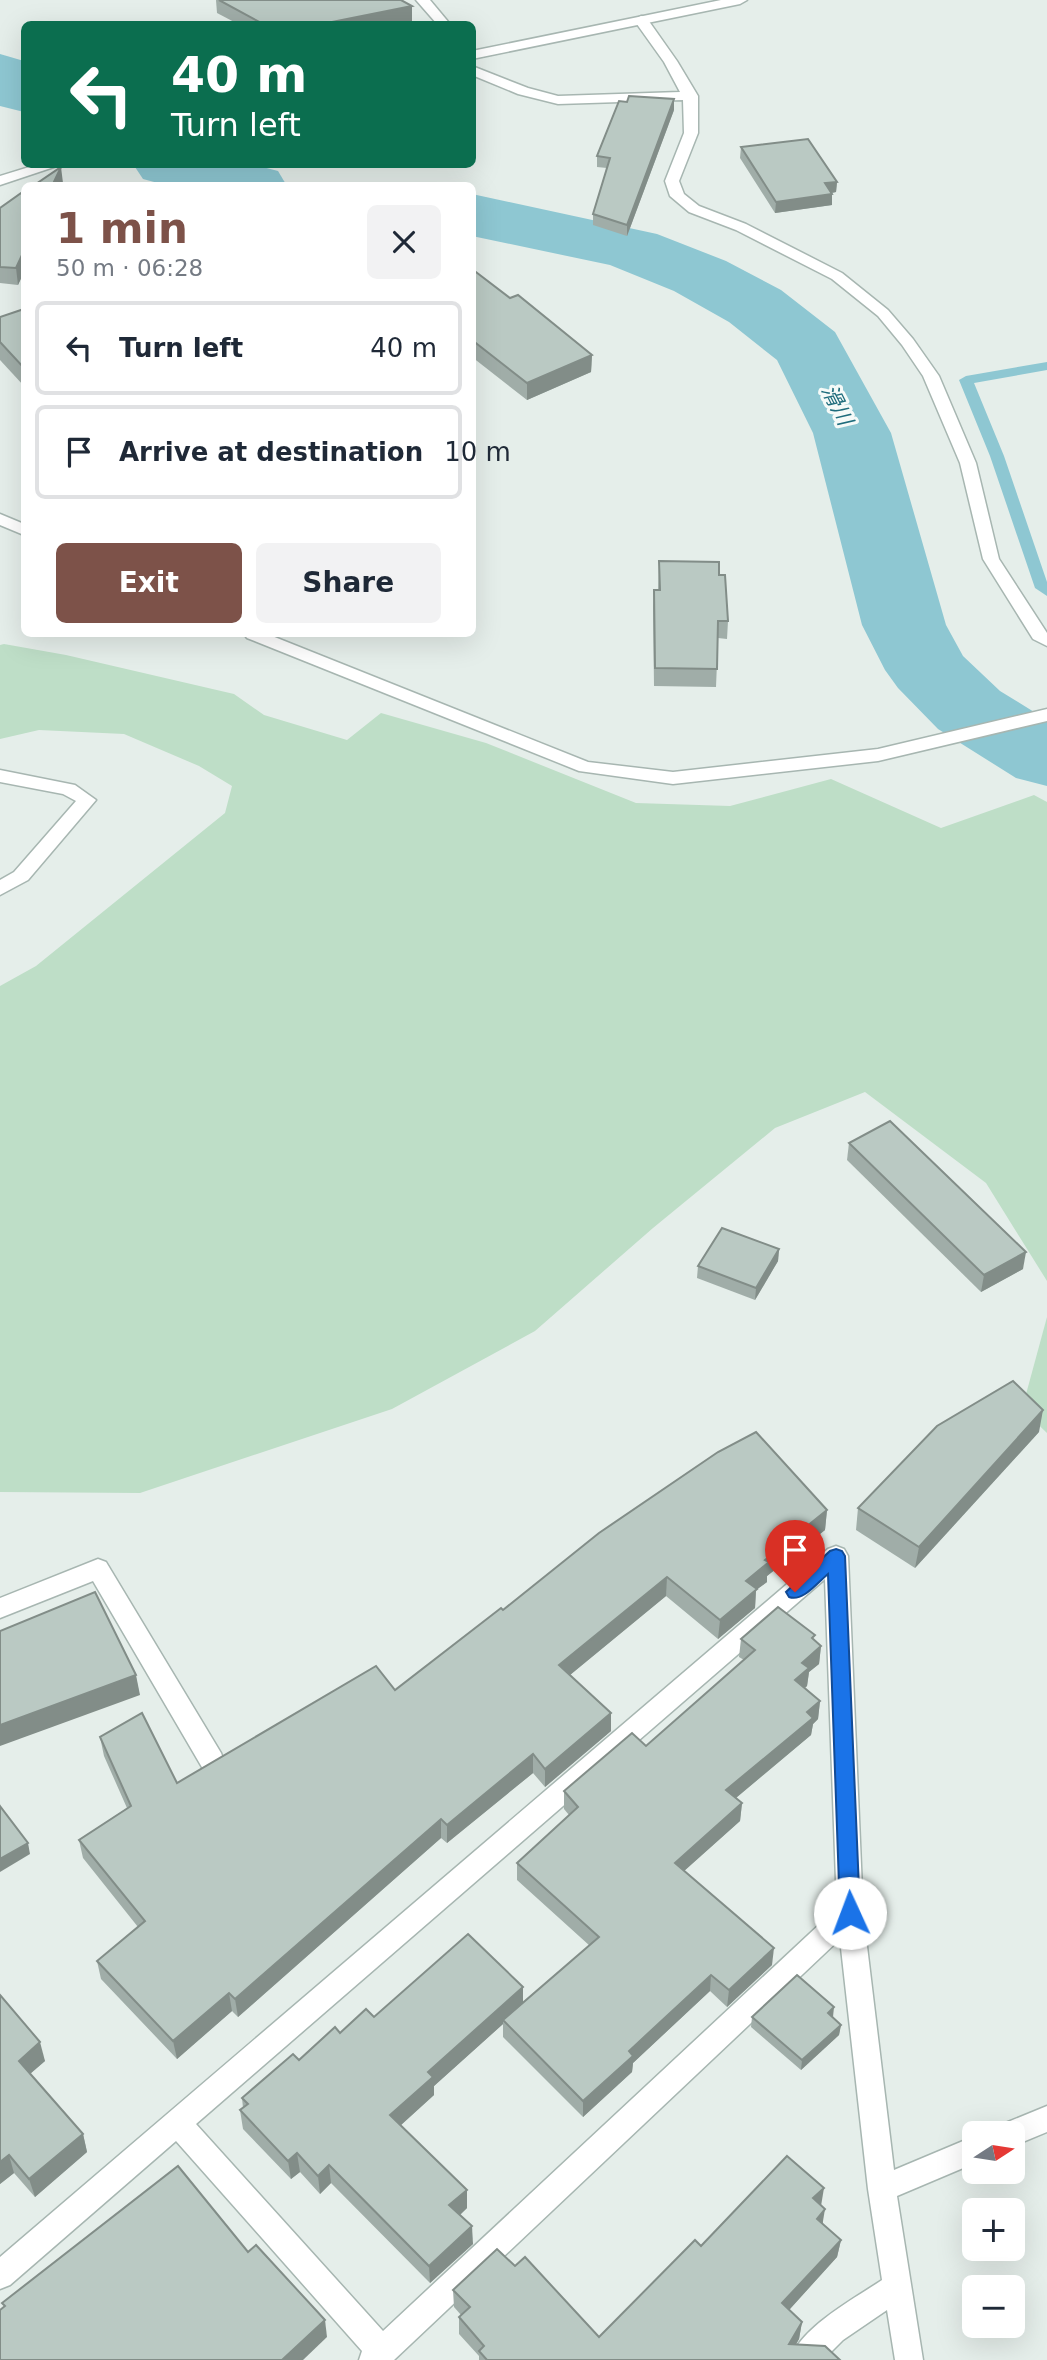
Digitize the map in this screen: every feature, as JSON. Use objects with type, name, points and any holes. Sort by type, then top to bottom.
[{"type":"street","points":[[423,0],[441,21]]},
{"type":"street","points":[[476,54],[740,0]]},
{"type":"street","points":[[641,20],[691,96],[693,126],[690,140],[687,153],[672,181],[677,196],[694,209],[741,227],[837,276],[883,313],[931,376],[968,463],[991,559],[1039,635],[1047,641]]},
{"type":"street","points":[[476,72],[523,91],[558,100],[691,96]]},
{"type":"street","points":[[0,181],[43,168]]},
{"type":"street","points":[[0,519],[21,529]]},
{"type":"street","points":[[261,637],[585,766],[673,778],[878,755],[1047,715]]},
{"type":"street","points":[[0,776],[68,789],[88,800],[21,876],[0,889]]},
{"type":"street","points":[[0,2275],[836,1556],[850,1913],[882,2189],[909,2360]]},
{"type":"street","points":[[0,1608],[98,1569],[212,1761]]},
{"type":"street","points":[[178,2124],[377,2356],[850,1913]]},
{"type":"street","points":[[1026,2128],[1047,2119]]},
{"type":"street","points":[[882,2189],[962,2155]]},
{"type":"street","points":[[803,2360],[832,2330],[896,2287]]},
{"type":"green space","points":[[0,645],[66,655],[234,694],[264,715],[347,740],[381,713],[486,743],[636,803],[730,806],[831,779],[941,828],[1034,795],[1047,802],[1047,1281],[986,1183],[865,1092],[775,1128],[653,1228],[535,1331],[392,1409],[140,1493],[0,1492],[0,986],[36,966],[225,813],[232,786],[199,766],[124,734],[39,730],[0,739]]},
{"type":"green space","points":[[1047,1317],[1047,1433],[1022,1409]]},
{"type":"building","points":[[219,0],[401,0],[412,6],[337,21],[258,21]]},
{"type":"building","points":[[629,96],[674,99],[627,225],[593,214],[610,158],[597,156],[619,101],[627,102]]},
{"type":"building","points":[[808,139],[837,182],[825,183],[832,194],[776,202],[741,147]]},
{"type":"building","points":[[60,168],[61,168],[54,182],[39,182]]},
{"type":"building","points":[[21,193],[21,257],[16,268],[0,267],[0,208]]},
{"type":"building","points":[[476,272],[510,298],[518,295],[592,355],[527,383],[476,343]]},
{"type":"building","points":[[21,310],[21,365],[0,342],[0,317]]},
{"type":"building","points":[[659,561],[719,562],[719,575],[725,575],[728,621],[718,621],[717,669],[655,668],[654,590],[660,590]]},
{"type":"building","points":[[890,1121],[1026,1252],[984,1275],[849,1143]]},
{"type":"building","points":[[722,1228],[779,1249],[756,1288],[698,1266]]},
{"type":"building","points":[[1013,1381],[1043,1410],[919,1547],[858,1508],[937,1426]]},
{"type":"building","points":[[756,1432],[827,1510],[765,1560],[769,1562],[746,1581],[757,1589],[720,1620],[667,1577],[559,1665],[611,1713],[545,1769],[533,1754],[447,1825],[441,1819],[235,1999],[229,1993],[173,2041],[97,1961],[145,1921],[79,1840],[131,1806],[100,1737],[142,1713],[177,1783],[376,1666],[395,1690],[501,1608],[503,1610],[599,1533],[718,1452]]},
{"type":"building","points":[[95,1592],[136,1675],[0,1725],[0,1631]]},
{"type":"building","points":[[778,1607],[815,1635],[812,1638],[821,1646],[802,1663],[809,1668],[795,1680],[820,1701],[807,1712],[813,1718],[726,1790],[742,1803],[675,1863],[774,1948],[729,1990],[711,1975],[629,2051],[633,2056],[583,2101],[503,2020],[599,1937],[517,1863],[578,1807],[564,1791],[632,1733],[646,1746],[755,1650],[741,1639]]},
{"type":"building","points":[[0,1806],[28,1843],[0,1859]]},
{"type":"building","points":[[468,1934],[523,1987],[428,2072],[433,2077],[390,2115],[467,2190],[449,2205],[472,2226],[429,2266],[329,2165],[318,2176],[297,2153],[288,2161],[240,2110],[248,2104],[242,2098],[293,2054],[299,2060],[335,2027],[340,2033],[366,2009],[374,2017]]},
{"type":"building","points":[[797,1975],[834,2007],[828,2013],[841,2025],[802,2060],[752,2017]]},
{"type":"building","points":[[0,1995],[40,2042],[19,2061],[83,2134],[29,2179],[9,2155],[0,2162]]},
{"type":"building","points":[[787,2156],[824,2188],[813,2198],[825,2209],[817,2219],[841,2240],[782,2303],[802,2322],[789,2344],[825,2346],[840,2360],[487,2360],[479,2351],[484,2346],[459,2317],[470,2307],[453,2290],[497,2249],[515,2266],[525,2257],[599,2337],[695,2240],[701,2246]]},
{"type":"building","points":[[178,2166],[248,2252],[256,2245],[325,2320],[282,2360],[0,2360],[0,2310],[5,2306],[2,2303]]},
{"type":"waterway","name":"滑川","points":[[0,74],[21,90]]},
{"type":"waterway","name":"滑川","points":[[183,168],[237,182]]},
{"type":"waterway","name":"滑川","points":[[476,216],[632,249],[700,276],[755,306],[809,348],[852,433],[904,625],[928,670],[969,710],[1047,758]]},
{"type":"waterway","points":[[1047,366],[966,380],[997,456],[1042,588],[1047,592]]},
{"type":"route","points":[[795,1592],[836,1556],[850,1913]]}]
